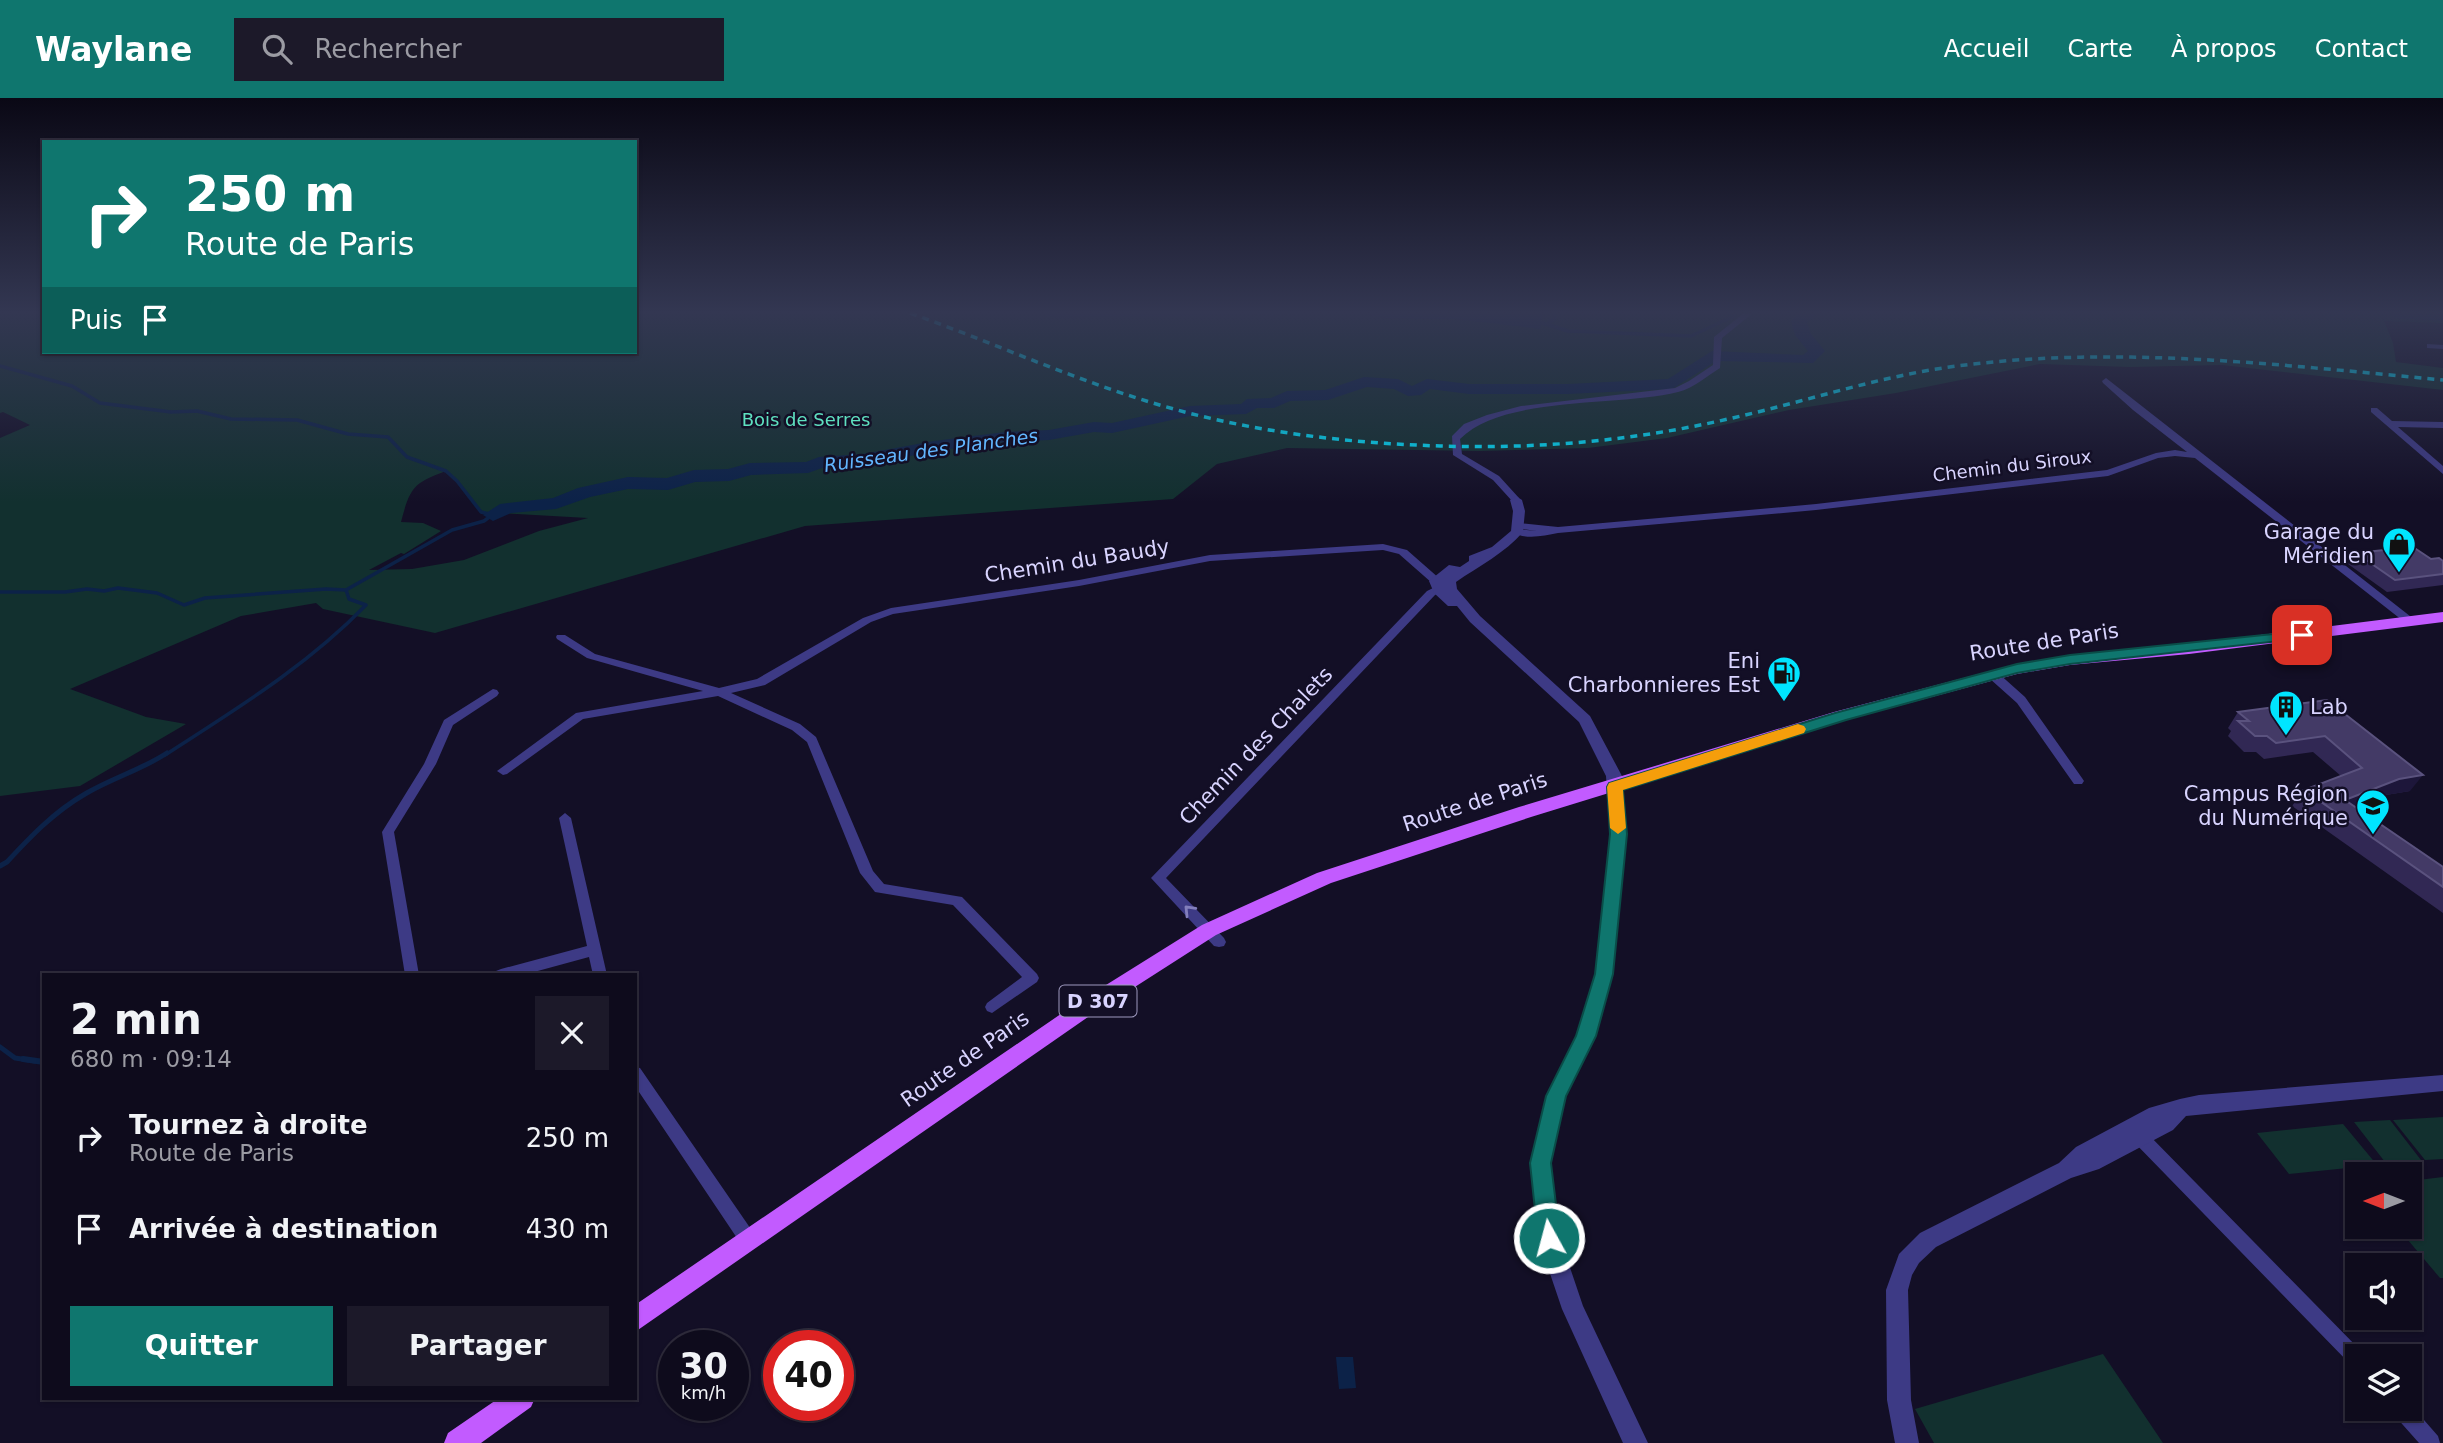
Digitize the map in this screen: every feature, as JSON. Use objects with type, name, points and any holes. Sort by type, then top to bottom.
[{"type":"main road","name":"Route de Paris","points":[[637,1319],[1081,1011],[1324,878],[1525,812],[1615,787],[1840,716],[1993,675],[2070,660],[2443,617]]},
{"type":"main road","points":[[458,1443],[519,1400]]},
{"type":"street","points":[[1636,1443],[1573,1309],[1549,1238],[1540,1163],[1556,1096],[1586,1036],[1604,974],[1618,834],[1614,776],[1585,719],[1441,585],[1484,555],[1508,543],[1518,529],[1516,500],[1496,478],[1456,453],[1455,438],[1465,425],[1479,419],[1571,400],[1675,390],[1701,376]]},
{"type":"street","points":[[2106,381],[2197,456],[2411,622]]},
{"type":"street","points":[[2374,410],[2443,471]]},
{"type":"street","points":[[2390,424],[2443,425]]},
{"type":"street","name":"Chemin du Siroux","points":[[1518,529],[1558,530],[1816,507],[2108,472],[2156,456],[2175,453],[2197,456]]},
{"type":"street","name":"Chemin du Baudy","points":[[503,771],[580,716],[761,682],[879,615],[1210,558],[1383,547],[1403,552],[1441,585]]},
{"type":"street","name":"Chemin des Chalets","points":[[1214,936],[1158,878],[1441,585]]},
{"type":"street","name":"Chemin du Baudy","points":[[561,637],[592,656],[719,692]]},
{"type":"street","points":[[1993,675],[2021,700],[2078,781]]},
{"type":"street","points":[[719,692],[796,727],[812,740],[867,873],[880,888],[957,901],[1032,978],[992,1007]]},
{"type":"street","points":[[412,973],[387,832],[430,764],[448,723],[493,693]]},
{"type":"street","points":[[565,818],[600,973]]},
{"type":"street","points":[[508,973],[594,950]]},
{"type":"street","points":[[637,1076],[749,1241]]},
{"type":"street","points":[[1907,1443],[1899,1400],[1896,1290],[1905,1263],[1912,1253],[1928,1240],[2066,1170],[2092,1162],[2136,1133],[2166,1124],[2180,1108],[2199,1104],[2443,1083]]},
{"type":"street","points":[[2420,1087],[2443,1091]]},
{"type":"street","points":[[2136,1133],[2345,1347]]},
{"type":"street","points":[[2412,1421],[2431,1443]]},
{"type":"green space","name":"Bois de Serres","points":[[0,376],[1982,376],[1789,410],[1667,438],[1588,448],[1479,451],[1287,448],[1217,464],[1173,499],[805,526],[435,633],[323,609],[316,603],[241,616],[70,689],[146,717],[186,724],[80,786],[0,796],[0,438],[30,425],[0,413]],"holes":[[[446,471],[456,479],[481,512],[588,518],[539,531],[464,560],[412,569],[369,570],[401,553],[404,554],[441,531],[423,523],[401,522],[410,494],[426,479]]]},
{"type":"green space","name":"Bois de Serres","points":[[2317,376],[2443,376],[2443,390]]},
{"type":"green space","points":[[2443,1117],[2443,1159],[2425,1160],[2393,1120]]},
{"type":"green space","points":[[2390,1120],[2421,1160],[2385,1162],[2354,1122]]},
{"type":"green space","points":[[2343,1124],[2375,1162],[2345,1162],[2345,1168],[2289,1174],[2257,1133]]},
{"type":"green space","points":[[2443,1177],[2443,1278],[2440,1278],[2422,1257],[2422,1253],[2419,1253],[2407,1239],[2422,1239],[2422,1180]]},
{"type":"green space","points":[[2103,1354],[2163,1443],[1934,1443],[1915,1409]]},
{"type":"water","points":[[1336,1357],[1353,1357],[1356,1388],[1339,1389]]},
{"type":"building","points":[[2413,547],[2431,559],[2439,558],[2443,561],[2443,574],[2395,580],[2356,553]]},
{"type":"building","points":[[2327,700],[2423,775],[2399,779],[2345,800],[2443,867],[2443,887],[2304,790],[2362,768],[2325,736],[2276,743],[2267,736],[2255,736],[2238,721],[2249,721],[2238,712]]},
{"type":"waterway","points":[[35,376],[72,386],[100,403],[171,412],[197,411],[231,419],[297,420],[348,434],[388,437],[407,457],[446,471],[481,512],[493,515]]},
{"type":"waterway","name":"Ruisseau des Planches","points":[[493,515],[507,508],[556,503],[585,492],[628,483],[668,484],[694,476],[729,475],[750,469],[808,467],[819,463],[863,460],[934,446],[1005,437],[1049,435],[1094,427],[1112,428],[1190,411],[1246,409],[1253,403],[1274,403],[1287,396],[1328,395],[1364,382],[1398,384],[1408,391],[1415,391],[1427,384],[1469,389],[1541,391],[1552,387],[1568,389],[1672,384],[1684,376]]},
{"type":"waterway","name":"Ruisseau des Planches","points":[[346,590],[452,530],[484,521],[492,515]]},
{"type":"waterway","name":"Ruisseau des Planches","points":[[0,592],[65,592],[87,589],[104,591],[118,588],[157,593],[184,605],[205,598],[326,589],[346,590]]},
{"type":"waterway","points":[[165,755],[270,686],[320,648],[366,605],[349,599],[346,590]]},
{"type":"waterway","points":[[0,866],[43,825],[74,801],[167,753]]},
{"type":"waterway","points":[[0,1047],[15,1058],[35,1061]]},
{"type":"waterway","points":[[23,1059],[42,1062]]},
{"type":"railway","points":[[1075,376],[1188,413],[1259,428],[1331,438],[1476,447],[1549,445],[1657,433],[1728,419],[1903,376]]},
{"type":"railway","points":[[2396,376],[2443,380]]},
{"type":"slow traffic","points":[[1618,828],[1615,787],[1798,729]]},
{"type":"place","name":"Garage du Méridien","points":[[2399,574]]},
{"type":"place","name":"Eni Charbonnieres Est","points":[[1784,703]]},
{"type":"place","name":"Lab","points":[[2286,737]]},
{"type":"place","name":"Campus Région du Numérique","points":[[2373,836]]},
{"type":"route","points":[[1549,1238],[1540,1163],[1556,1096],[1586,1036],[1604,974],[1618,834],[1615,787],[1840,716],[2017,669],[2070,660],[2302,635]]}]
